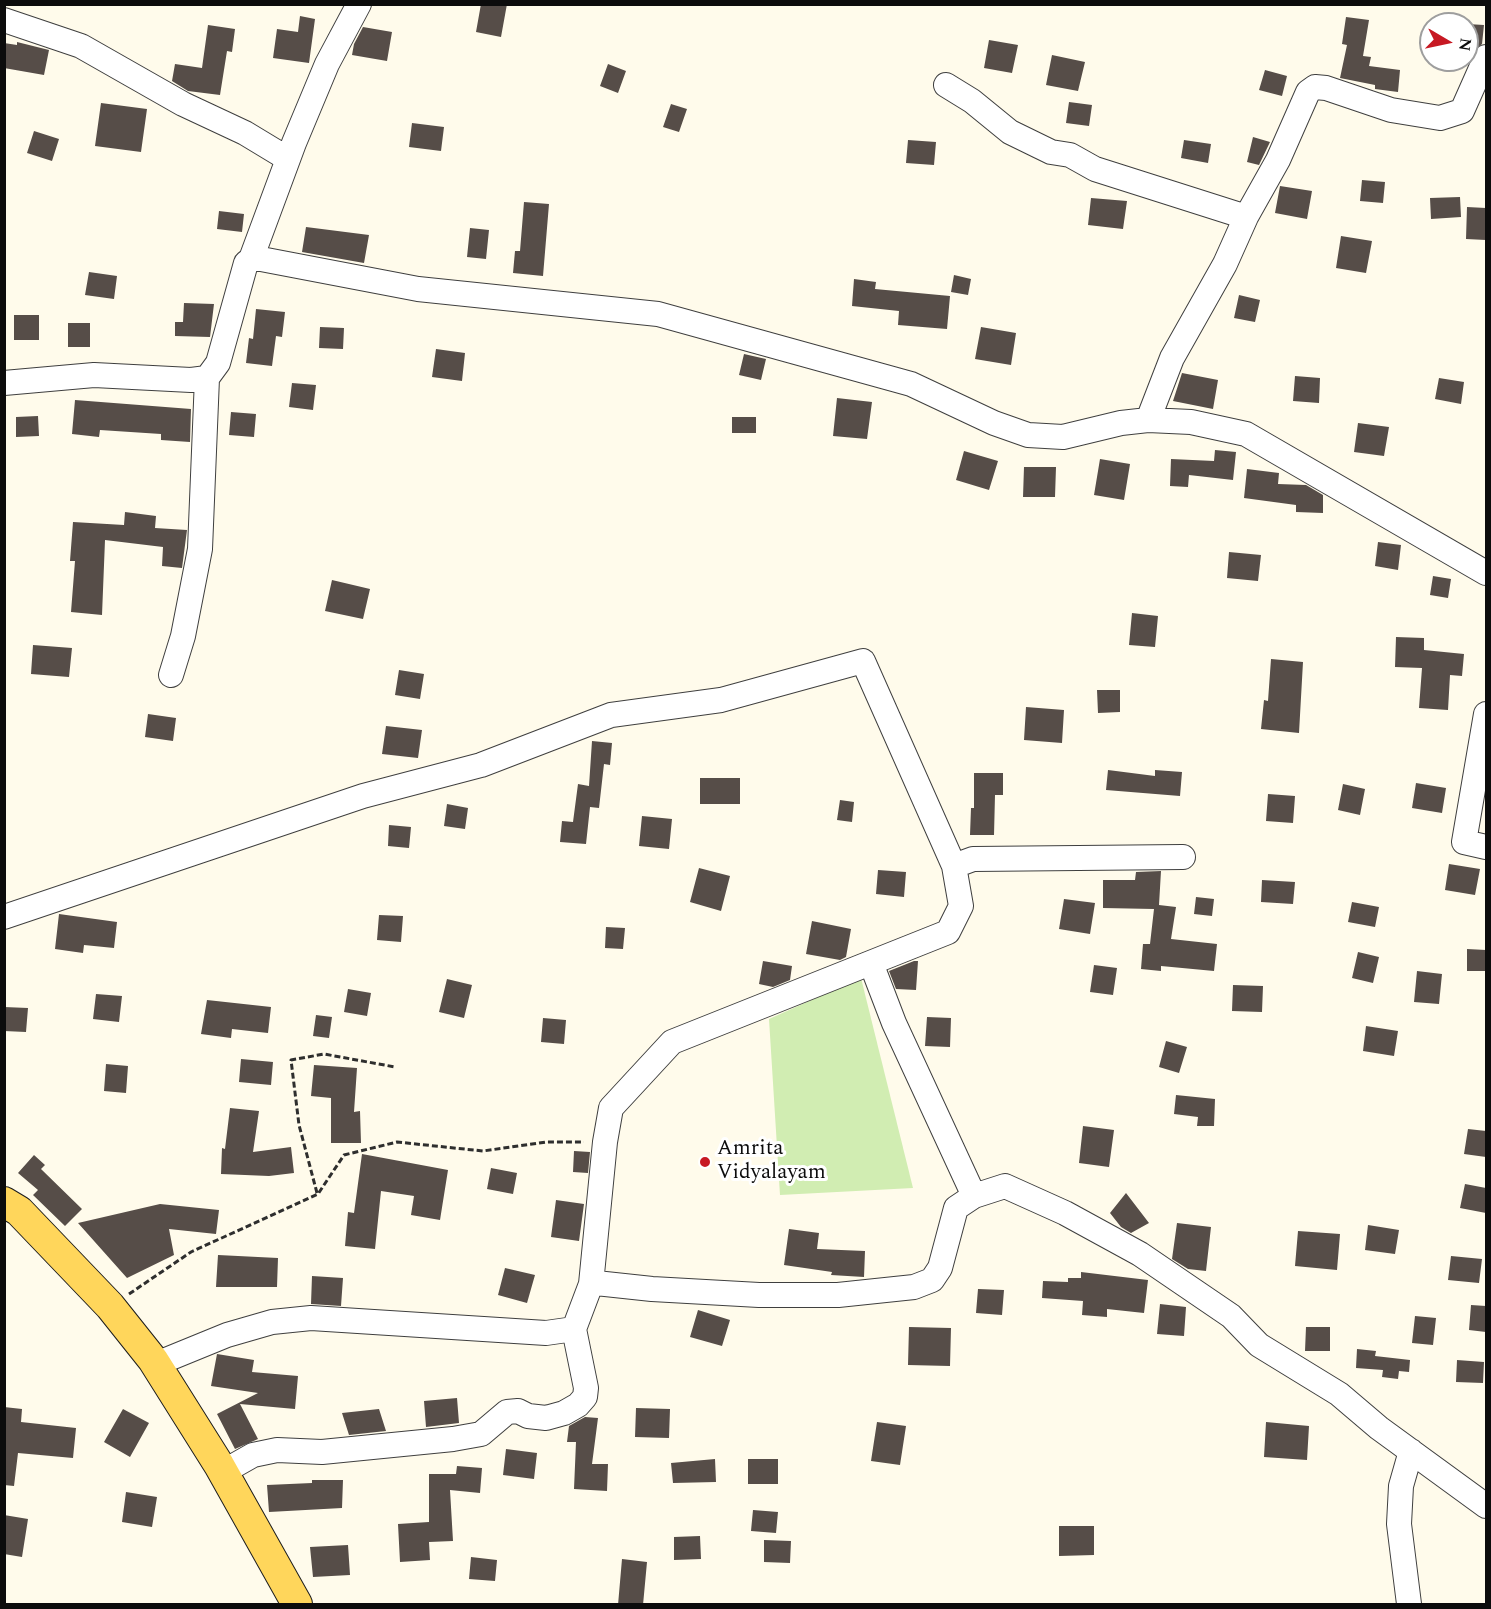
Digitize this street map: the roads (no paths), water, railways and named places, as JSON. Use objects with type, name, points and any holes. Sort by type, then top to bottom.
[{"type":"main road","points":[[4,1202],[19,1211],[110,1306],[156,1364],[223,1472],[297,1605]]},
{"type":"main road","points":[[4,1221],[121,1347],[142,1375],[193,1453],[278,1605]]},
{"type":"street","points":[[171,675],[183,636],[200,549],[207,378],[218,363],[246,263],[251,259],[288,159],[327,64],[359,4]]},
{"type":"street","points":[[4,20],[81,46],[183,104],[245,133],[288,159]]},
{"type":"street","points":[[1148,420],[1172,358],[1225,264],[1246,217],[1278,160],[1308,92],[1315,87],[1343,92],[1363,101],[1413,116],[1440,118],[1462,111],[1486,57]]},
{"type":"street","points":[[946,85],[972,101],[1010,132],[1051,152],[1070,155],[1095,169],[1246,217]]},
{"type":"street","points":[[251,259],[418,289],[658,314],[911,384],[994,423],[1028,435],[1063,437],[1121,423],[1148,420],[1191,422],[1246,434],[1486,573]]},
{"type":"street","points":[[4,383],[94,375],[190,380],[207,378]]},
{"type":"street","points":[[4,917],[363,796],[482,765],[611,715],[721,700],[863,661],[954,866],[960,906],[948,932],[672,1042],[612,1108],[605,1142],[591,1284],[574,1329],[586,1388],[585,1397],[578,1405],[564,1413],[546,1418],[528,1416],[518,1411],[507,1412],[481,1434],[453,1439],[322,1452],[277,1449],[253,1455],[223,1472]]},
{"type":"street","points":[[1486,714],[1464,842],[1486,847]]},
{"type":"street","points":[[954,866],[972,859],[1183,856]]},
{"type":"street","points":[[871,963],[894,1023],[974,1196]]},
{"type":"street","points":[[591,1284],[605,1282],[661,1290],[759,1295],[838,1295],[914,1287],[932,1280],[940,1268],[956,1208],[974,1196],[1005,1186],[1065,1213],[1140,1254],[1231,1316],[1259,1345],[1339,1394],[1411,1452],[1486,1506]]},
{"type":"street","points":[[156,1364],[227,1335],[273,1322],[311,1318],[546,1333],[574,1329]]},
{"type":"street","points":[[1409,1605],[1399,1524],[1401,1486],[1411,1452]]},
{"type":"place","name":"Amrita Vidyalayam","points":[[705,1162]]}]
